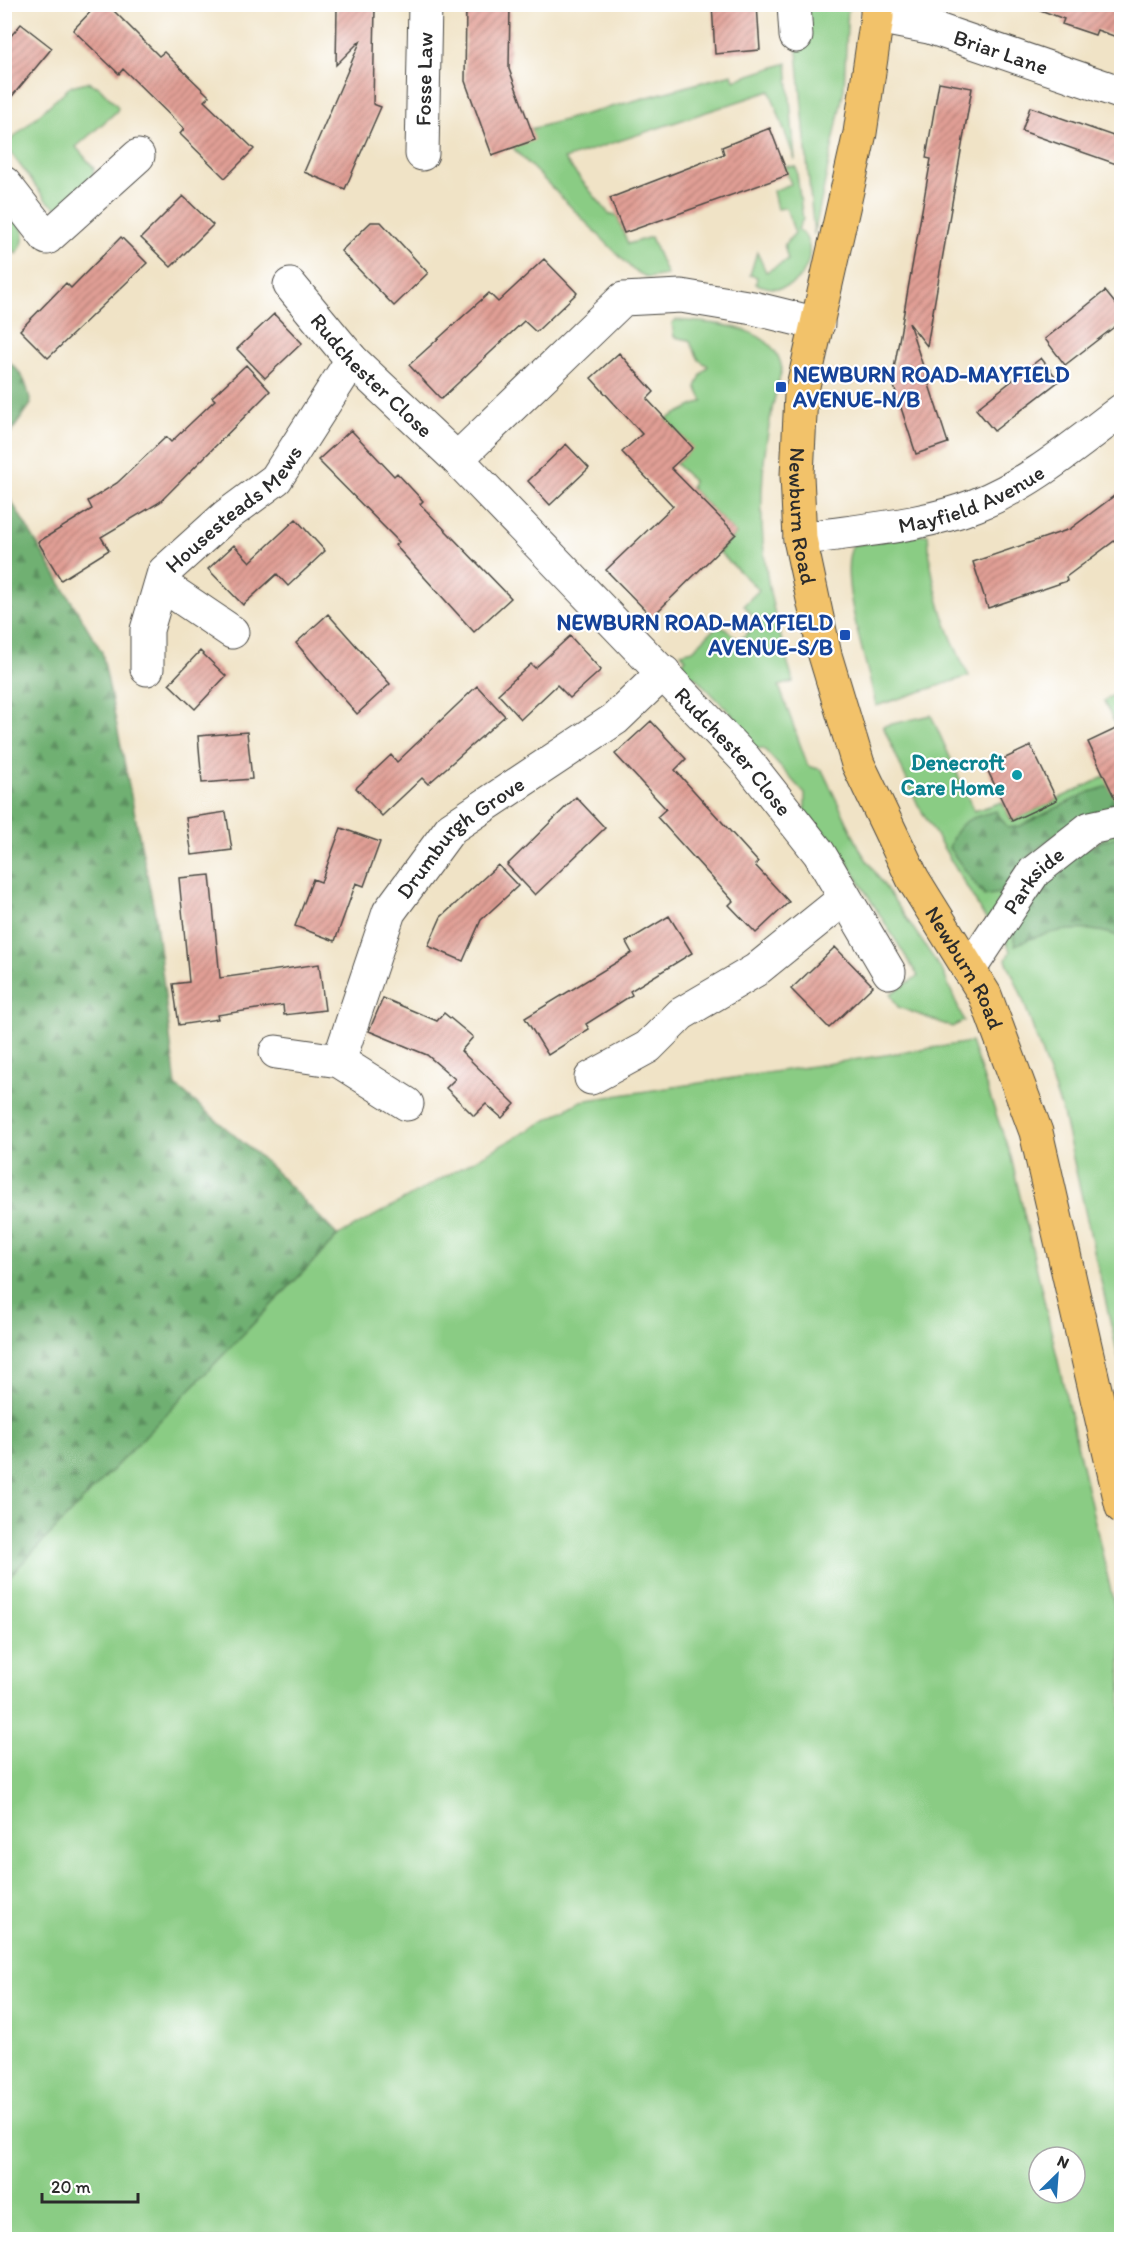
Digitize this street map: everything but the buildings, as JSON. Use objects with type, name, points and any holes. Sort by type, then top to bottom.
[{"type":"main road","name":"Newburn Road","points":[[877,11],[860,133],[801,395],[797,475],[800,539],[825,655],[858,764],[913,879],[985,995],[1036,1132],[1122,1507]]},
{"type":"street","name":"Fosse Law","points":[[422,154],[425,4]]},
{"type":"street","name":"Briar Lane","points":[[877,11],[1122,93]]},
{"type":"street","points":[[4,183],[47,238],[138,156]]},
{"type":"street","name":"Rudchester Close","points":[[290,285],[352,360],[457,459],[664,672],[745,759],[819,853],[889,972]]},
{"type":"street","points":[[457,459],[623,299],[681,296],[753,308],[818,324]]},
{"type":"street","name":"Housesteads Mews","points":[[147,669],[147,630],[164,572],[226,516],[276,480],[352,360]]},
{"type":"street","name":"Mayfield Avenue","points":[[800,539],[937,517],[975,505],[1037,473],[1122,410]]},
{"type":"street","points":[[161,584],[231,632]]},
{"type":"street","name":"Drumburgh Grove","points":[[339,1061],[389,912],[451,828],[615,719],[664,672]]},
{"type":"street","name":"Parkside","points":[[969,970],[1034,872],[1090,828],[1122,821]]},
{"type":"street","points":[[591,1078],[648,1047],[681,1014],[756,970],[845,898]]},
{"type":"street","points":[[276,1052],[339,1061],[407,1104]]},
{"type":"green space","points":[[806,5],[848,5],[844,89],[814,235],[796,41]]},
{"type":"green space","points":[[787,63],[795,160],[770,91],[564,159],[610,215],[617,215],[628,244],[651,237],[667,275],[648,278],[633,270],[513,148],[531,129],[732,74],[734,80]]},
{"type":"green space","points":[[87,82],[99,87],[118,107],[117,111],[76,147],[94,168],[93,175],[58,209],[46,200],[5,145],[71,86]]},
{"type":"green space","points":[[784,166],[796,167],[803,219],[798,229],[808,243],[809,252],[808,261],[800,277],[785,287],[774,288],[756,284],[757,277],[750,275],[757,252],[766,272],[788,260],[784,245],[795,233],[786,208],[777,209],[773,191],[791,184]]},
{"type":"green space","points":[[4,197],[18,218],[23,232],[21,247],[16,254],[5,238]]},
{"type":"green space","points":[[676,320],[740,329],[767,343],[777,354],[782,369],[766,445],[762,523],[769,588],[793,682],[779,686],[808,766],[822,770],[862,853],[943,972],[964,1021],[952,1027],[898,1007],[890,994],[918,976],[842,854],[805,812],[805,794],[763,748],[749,750],[736,735],[740,723],[695,677],[688,676],[679,666],[686,659],[681,653],[693,650],[716,627],[726,629],[739,641],[758,623],[744,605],[759,590],[719,552],[736,534],[691,488],[693,481],[676,464],[692,448],[666,419],[703,401],[696,387],[708,366],[699,360],[689,340],[674,337],[672,323]]},
{"type":"green space","points":[[5,359],[23,378],[31,404],[5,441]]},
{"type":"green space","points":[[4,489],[102,652],[155,914],[176,1086],[266,1162],[338,1236],[5,1581]]},
{"type":"green space","points":[[928,534],[932,571],[946,625],[969,676],[876,706],[851,600],[848,578],[849,559],[853,545]]},
{"type":"green space","points":[[1121,690],[1121,737],[1104,701]]},
{"type":"green space","points":[[931,715],[974,811],[1002,802],[1012,821],[1121,769],[1121,816],[990,926],[918,805],[883,726]]},
{"type":"green space","points":[[1121,782],[1121,809],[1059,832],[1032,852],[999,893],[984,896],[949,848],[956,831],[972,818],[996,811],[1008,828],[1020,826],[1087,793]]},
{"type":"green space","points":[[1121,826],[1121,1369],[1063,1114],[1021,994],[1006,960],[1010,951],[1002,931],[1025,891]]},
{"type":"green space","points":[[1121,836],[1121,937],[1081,929],[1041,935],[1015,945],[1013,932],[1045,885],[1057,872],[1085,849]]},
{"type":"green space","points":[[971,1042],[1011,1157],[1121,1635],[1121,2239],[5,2239],[4,1581],[338,1236],[581,1101]]},
{"type":"place","name":"NEWBURN ROAD-MAYFIELD AVENUE-N/B","points":[[781,387]]},
{"type":"place","name":"NEWBURN ROAD-MAYFIELD AVENUE-S/B","points":[[845,635]]},
{"type":"place","name":"Denecroft Care Home","points":[[1017,775]]}]
